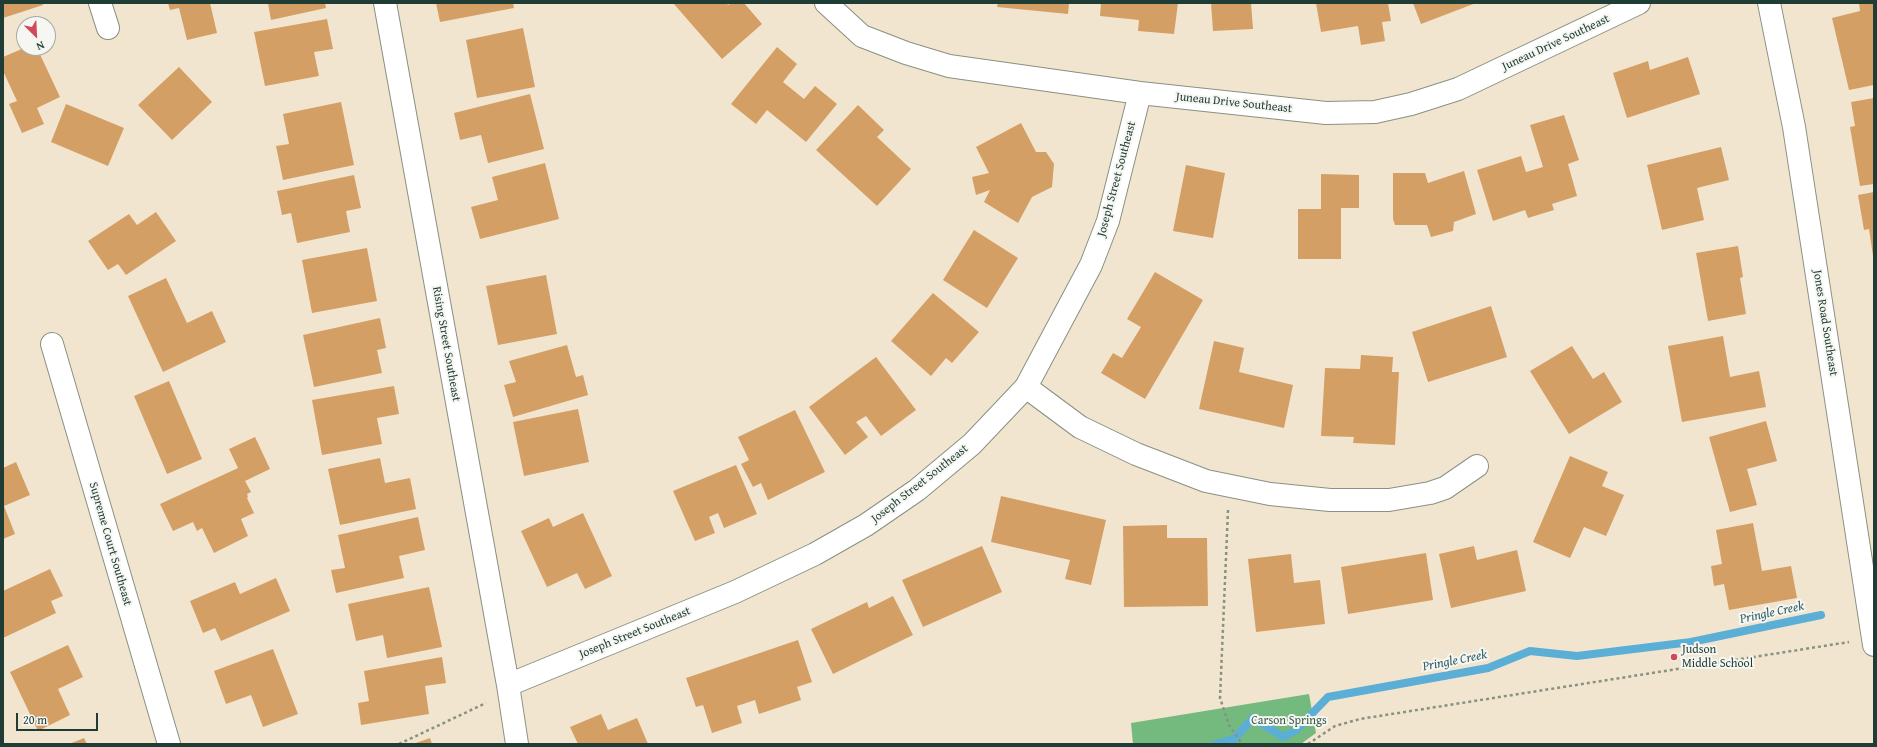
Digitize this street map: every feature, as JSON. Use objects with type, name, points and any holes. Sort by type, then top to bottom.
[{"type":"street","points":[[100,3],[108,28]]},
{"type":"street","name":"Rising Street Southeast","points":[[385,3],[508,685],[517,744]]},
{"type":"street","name":"Juneau Drive Southeast","points":[[826,3],[862,36],[906,53],[949,66],[1140,92],[1326,113],[1375,112],[1411,104],[1458,89],[1639,3]]},
{"type":"street","name":"Jones Road Southeast","points":[[1769,3],[1795,135],[1874,642]]},
{"type":"street","name":"Joseph Street Southeast","points":[[508,685],[735,592],[815,554],[866,525],[917,490],[972,444],[1026,387],[1091,265],[1108,220],[1140,92]]},
{"type":"street","name":"Supreme Court Southeast","points":[[52,344],[169,744]]},
{"type":"street","points":[[1026,387],[1080,427],[1136,454],[1206,481],[1270,494],[1330,500],[1389,500],[1430,493],[1445,488],[1477,466]]},
{"type":"path","points":[[1230,486],[1220,698],[1228,724],[1242,744]]},
{"type":"path","points":[[1308,744],[1335,726],[1360,719],[1874,642]]},
{"type":"path","points":[[399,744],[483,706],[508,685]]},
{"type":"green space","name":"Carson Springs","points":[[1309,694],[1316,733],[1301,744],[1133,744],[1131,723]]},
{"type":"building","points":[[3,3],[42,3],[43,5],[3,18]]},
{"type":"building","points":[[168,3],[210,3],[217,33],[187,40],[179,8],[170,10]]},
{"type":"building","points":[[268,3],[325,3],[326,8],[271,20]]},
{"type":"building","points":[[436,3],[513,3],[514,8],[440,22]]},
{"type":"building","points":[[673,3],[727,3],[728,5],[731,3],[744,3],[762,24],[722,59]]},
{"type":"building","points":[[998,3],[1069,3],[1068,14],[997,7]]},
{"type":"building","points":[[1101,3],[1178,3],[1174,34],[1138,31],[1139,20],[1100,16]]},
{"type":"building","points":[[1211,3],[1251,3],[1253,29],[1213,31]]},
{"type":"building","points":[[1316,3],[1388,3],[1391,21],[1382,22],[1385,41],[1361,45],[1358,26],[1321,32]]},
{"type":"building","points":[[1413,3],[1476,3],[1421,24]]},
{"type":"building","points":[[1859,3],[1874,3],[1874,85],[1849,90],[1832,18],[1860,11]]},
{"type":"building","points":[[327,19],[333,49],[314,52],[319,76],[265,86],[254,32]]},
{"type":"building","points":[[523,28],[535,87],[477,98],[466,40]]},
{"type":"building","points":[[777,47],[797,64],[783,82],[804,99],[815,86],[837,104],[806,142],[767,110],[756,124],[731,104]]},
{"type":"building","points":[[16,51],[16,56],[41,56],[60,97],[37,108],[44,124],[22,133],[9,104],[17,101],[3,71],[3,57]]},
{"type":"building","points":[[1688,57],[1700,94],[1627,118],[1613,73],[1648,61],[1650,70]]},
{"type":"building","points":[[179,67],[212,102],[172,140],[138,105]]},
{"type":"building","points":[[530,94],[544,149],[488,163],[481,135],[460,140],[454,113]]},
{"type":"building","points":[[1874,98],[1874,184],[1860,186],[1850,127],[1855,126],[1851,102]]},
{"type":"building","points":[[341,102],[354,165],[283,180],[276,146],[289,144],[283,114]]},
{"type":"building","points":[[66,104],[124,128],[108,166],[51,142]]},
{"type":"building","points":[[858,105],[884,130],[877,137],[911,169],[877,206],[816,150]]},
{"type":"building","points":[[1564,115],[1579,160],[1568,164],[1577,196],[1552,204],[1554,210],[1528,218],[1525,210],[1493,221],[1477,170],[1521,156],[1526,172],[1543,167],[1530,125]]},
{"type":"building","points":[[1021,123],[1036,152],[1046,152],[1054,164],[1052,187],[1032,197],[1018,223],[984,202],[990,190],[976,195],[972,177],[989,173],[976,147]]},
{"type":"building","points":[[1721,147],[1729,180],[1697,188],[1704,220],[1662,230],[1647,165]]},
{"type":"building","points":[[545,163],[559,219],[480,239],[471,207],[498,200],[492,177]]},
{"type":"building","points":[[1186,165],[1225,173],[1213,238],[1173,231]]},
{"type":"building","points":[[1464,171],[1476,214],[1454,222],[1453,231],[1431,237],[1427,225],[1395,225],[1393,219],[1393,173],[1425,173],[1428,183]]},
{"type":"building","points":[[1321,174],[1359,175],[1359,208],[1341,208],[1341,259],[1298,259],[1298,209],[1321,209]]},
{"type":"building","points":[[354,175],[361,208],[346,211],[350,232],[297,243],[291,213],[282,215],[277,191]]},
{"type":"building","points":[[1874,192],[1873,256],[1869,229],[1864,230],[1858,195]]},
{"type":"building","points":[[156,212],[176,241],[126,275],[118,264],[108,270],[88,241],[129,214],[137,225]]},
{"type":"building","points":[[974,230],[1018,258],[987,308],[943,280]]},
{"type":"building","points":[[1738,246],[1743,277],[1740,278],[1746,314],[1708,321],[1696,253]]},
{"type":"building","points":[[367,248],[377,301],[312,313],[302,260]]},
{"type":"building","points":[[1155,272],[1203,300],[1145,399],[1101,373],[1113,353],[1122,358],[1141,327],[1127,319]]},
{"type":"building","points":[[546,275],[557,334],[498,345],[486,286]]},
{"type":"building","points":[[166,278],[187,323],[212,311],[226,342],[163,372],[128,296]]},
{"type":"building","points":[[933,293],[979,332],[952,363],[946,358],[931,376],[891,341]]},
{"type":"building","points":[[1491,306],[1507,357],[1428,382],[1412,332]]},
{"type":"building","points":[[380,318],[386,348],[377,350],[382,373],[314,387],[303,335]]},
{"type":"building","points":[[1723,336],[1730,377],[1759,371],[1766,407],[1682,422],[1668,346]]},
{"type":"building","points":[[1214,341],[1244,348],[1239,372],[1293,385],[1284,428],[1199,409]]},
{"type":"building","points":[[567,345],[576,377],[583,375],[588,395],[513,417],[504,385],[516,382],[509,361]]},
{"type":"building","points":[[1572,346],[1593,379],[1604,372],[1622,402],[1569,434],[1530,371]]},
{"type":"building","points":[[1361,355],[1393,357],[1392,372],[1399,372],[1395,445],[1353,443],[1354,437],[1321,436],[1325,368],[1360,369]]},
{"type":"building","points":[[876,357],[916,410],[881,436],[866,416],[856,422],[868,437],[845,455],[809,407]]},
{"type":"building","points":[[169,381],[202,459],[167,474],[134,396]]},
{"type":"building","points":[[394,386],[399,414],[377,418],[382,444],[322,455],[312,400]]},
{"type":"building","points":[[578,409],[589,462],[524,476],[513,422]]},
{"type":"building","points":[[795,410],[825,472],[768,500],[761,483],[753,487],[741,464],[749,460],[738,437]]},
{"type":"building","points":[[1766,421],[1777,461],[1747,469],[1757,505],[1730,512],[1709,437]]},
{"type":"building","points":[[255,437],[270,469],[245,481],[251,492],[247,494],[247,498],[254,513],[241,519],[248,536],[214,553],[202,528],[197,531],[193,522],[173,531],[160,504],[238,468],[229,449]]},
{"type":"building","points":[[1570,456],[1608,472],[1602,486],[1624,495],[1606,536],[1584,527],[1570,558],[1533,542]]},
{"type":"building","points":[[380,458],[385,483],[410,478],[416,509],[340,525],[328,469]]},
{"type":"building","points":[[16,462],[30,495],[4,506],[15,534],[3,539],[3,468]]},
{"type":"building","points":[[736,465],[757,514],[724,528],[718,513],[709,517],[715,533],[695,541],[673,491]]},
{"type":"building","points":[[1001,496],[1106,520],[1091,585],[1065,579],[1070,560],[991,542]]},
{"type":"building","points":[[583,513],[612,576],[585,589],[577,573],[547,587],[521,531],[549,518],[553,527]]},
{"type":"building","points":[[418,517],[425,550],[399,556],[404,578],[336,593],[331,570],[345,568],[338,535]]},
{"type":"building","points":[[1753,523],[1762,571],[1791,566],[1797,598],[1729,610],[1724,584],[1714,586],[1711,566],[1722,564],[1716,530]]},
{"type":"building","points":[[1167,525],[1167,538],[1207,538],[1208,606],[1124,607],[1123,526]]},
{"type":"building","points":[[982,546],[1002,592],[923,627],[902,580]]},
{"type":"building","points":[[1474,546],[1477,560],[1517,550],[1526,591],[1451,608],[1439,554]]},
{"type":"building","points":[[1426,553],[1433,600],[1348,614],[1341,567]]},
{"type":"building","points":[[1291,554],[1294,583],[1320,580],[1325,624],[1256,632],[1248,559]]},
{"type":"building","points":[[50,569],[63,596],[51,601],[56,613],[3,638],[3,591]]},
{"type":"building","points":[[276,578],[290,611],[221,641],[215,628],[203,633],[190,601],[235,582],[240,594]]},
{"type":"building","points":[[429,587],[442,647],[387,658],[383,635],[356,641],[348,604]]},
{"type":"building","points":[[893,596],[913,635],[833,674],[811,629],[867,602],[869,608]]},
{"type":"building","points":[[798,640],[812,682],[797,687],[801,700],[759,714],[755,700],[737,706],[742,723],[712,733],[703,705],[696,707],[686,678]]},
{"type":"building","points":[[68,645],[83,677],[58,689],[70,715],[38,731],[10,672]]},
{"type":"building","points":[[273,649],[298,714],[263,727],[251,695],[226,704],[214,671]]},
{"type":"building","points":[[442,657],[446,683],[425,686],[429,714],[361,725],[358,703],[369,701],[364,671]]},
{"type":"building","points":[[601,714],[608,730],[637,718],[648,744],[578,744],[570,727]]},
{"type":"building","points":[[84,738],[87,744],[69,744]]},
{"type":"building","points":[[430,738],[432,744],[413,744]]},
{"type":"waterway","name":"Pringle Creek","points":[[1216,744],[1234,739],[1253,718],[1283,737],[1295,731],[1328,697],[1488,668],[1530,651],[1577,656],[1691,642],[1821,615]]},
{"type":"place","name":"Judson Middle School","points":[[1674,657]]}]
